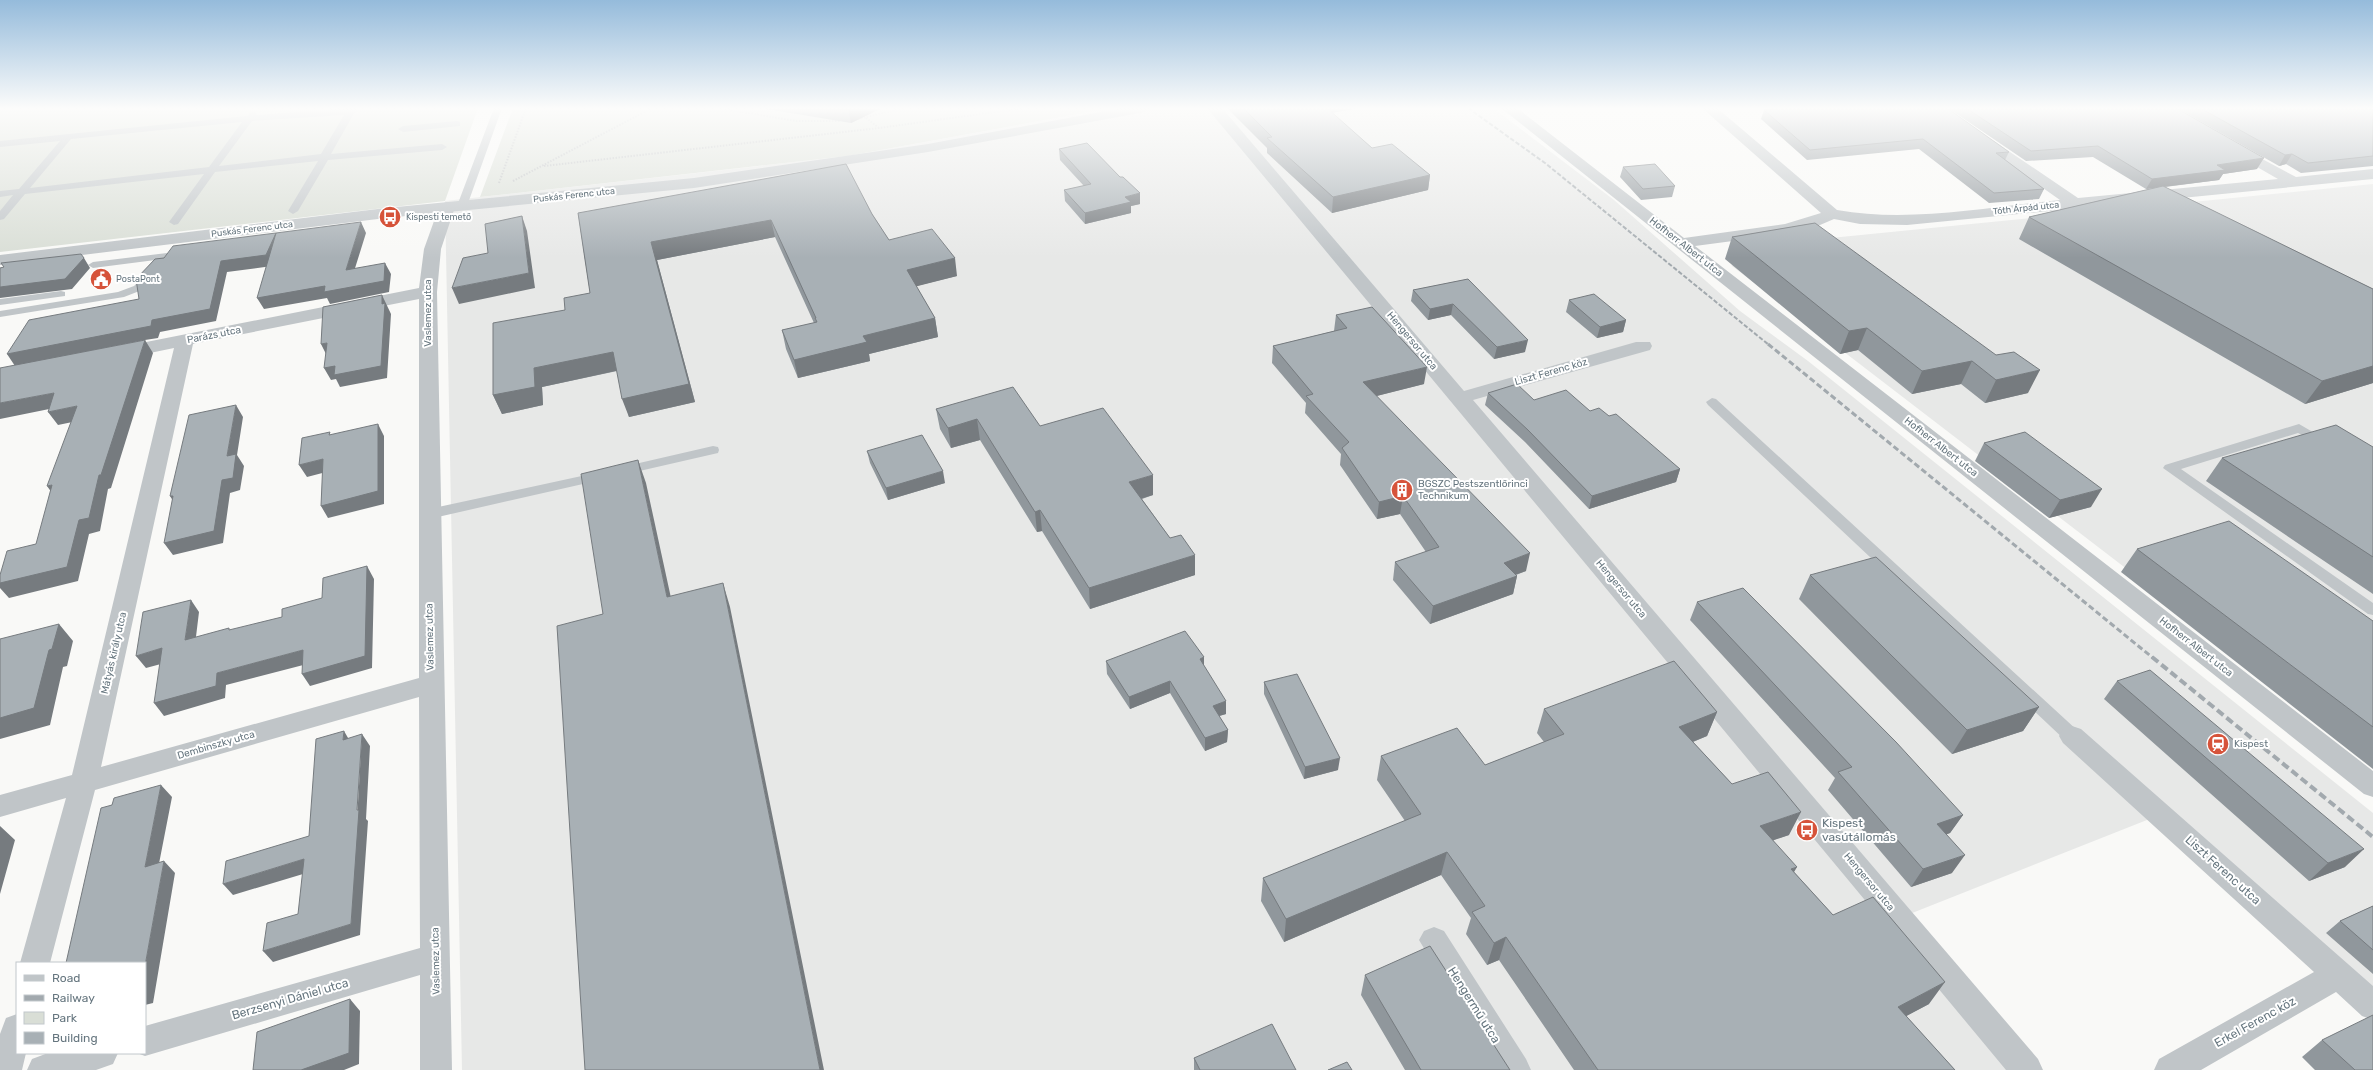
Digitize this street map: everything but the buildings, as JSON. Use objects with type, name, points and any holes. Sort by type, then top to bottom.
[{"type":"street","name":"Puskás Ferenc utca","points":[[0,260],[182,237],[455,206],[717,180],[863,158]]},
{"type":"street","name":"Hengersor utca","points":[[1256,158],[2027,1070]]},
{"type":"street","name":"Hofherr Albert utca","points":[[1572,158],[2373,786]]},
{"type":"street","points":[[1682,243],[1785,229],[1814,222],[1832,214],[1767,158]]},
{"type":"street","points":[[2009,158],[2074,203]]},
{"type":"street","points":[[2252,158],[2296,183]]},
{"type":"street","name":"Tóth Árpád utca","points":[[1832,214],[1860,219],[1907,220],[2296,183],[2373,174]]},
{"type":"street","name":"Vaslemez utca","points":[[436,1070],[436,957],[429,514],[428,292],[429,259],[434,238],[455,206]]},
{"type":"street","name":"Parázs utca","points":[[100,357],[428,292]]},
{"type":"street","name":"Mátyás király utca","points":[[35,962],[84,782],[185,341]]},
{"type":"street","name":"Liszt Ferenc köz","points":[[1459,398],[1643,346]]},
{"type":"street","name":"Dembinszky utca","points":[[0,806],[431,684]]},
{"type":"street","name":"Liszt Ferenc utca","points":[[2072,736],[2340,974],[2373,1006]]},
{"type":"street","name":"Hengermű utca","points":[[1434,940],[1515,1070]]},
{"type":"street","name":"Berzsenyi Dániel utca","points":[[146,1041],[436,957]]},
{"type":"street","name":"Erkel Ferenc köz","points":[[2170,1070],[2340,974]]},
{"type":"street","points":[[6,1070],[16,1033]]},
{"type":"street","points":[[44,1070],[99,1054]]},
{"type":"lane","points":[[0,216],[49,158]]},
{"type":"lane","points":[[174,222],[221,158]]},
{"type":"lane","points":[[0,194],[324,158]]},
{"type":"lane","points":[[293,211],[324,158]]},
{"type":"lane","points":[[455,206],[476,158]]},
{"type":"lane","points":[[0,314],[120,295],[138,288],[145,282],[182,237]]},
{"type":"lane","points":[[93,265],[167,256]]},
{"type":"lane","points":[[112,287],[145,282]]},
{"type":"lane","points":[[0,302],[61,294]]},
{"type":"lane","points":[[1712,402],[2072,736]]},
{"type":"lane","points":[[2334,448],[2299,428],[2170,468],[2373,610]]},
{"type":"lane","points":[[429,514],[713,450]]},
{"type":"path","points":[[492,203],[509,158]]},
{"type":"path","points":[[498,188],[559,158]]},
{"type":"path","points":[[544,166],[615,158]]},
{"type":"shaded area","points":[[831,158],[1559,158],[1614,200],[1740,311],[1808,361],[2373,813],[2373,1020],[2152,818],[1892,921],[2015,1070],[462,1070],[445,201]]},
{"type":"shaded area","points":[[2373,184],[2373,758],[1732,266],[1730,258],[1750,246]]},
{"type":"green space","points":[[0,158],[460,158],[445,201],[0,252]]},
{"type":"green space","points":[[494,158],[831,158],[480,197]]},
{"type":"railway","points":[[1538,158],[1769,345]]},
{"type":"railway","points":[[1768,344],[2153,658]]},
{"type":"railway","points":[[2152,657],[2373,837]]},
{"type":"place","name":"Kispesti temető","points":[[390,217]]},
{"type":"place","name":"PostaPont","points":[[101,279]]},
{"type":"place","name":"BGSZC Pestszentlőrinci Technikum","points":[[1402,490]]},
{"type":"place","name":"Kispest","points":[[2218,744]]},
{"type":"place","name":"Kispest vasútállomás","points":[[1807,830]]}]
